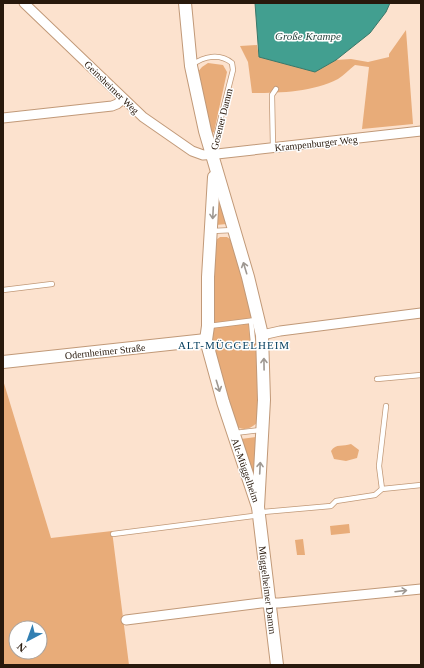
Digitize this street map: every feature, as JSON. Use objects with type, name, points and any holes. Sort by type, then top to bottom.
[{"type":"main road","name":"Gosener Damm","points":[[184,3],[191,66],[212,155]]},
{"type":"main road","name":"Alt-Müggelheim","points":[[212,155],[234,230],[255,321],[262,335],[264,374],[258,511]]},
{"type":"main road","name":"Alt-Müggelheim","points":[[215,168],[208,291],[208,326],[206,340],[233,433],[258,511]]},
{"type":"main road","name":"Odernheimer Straße","points":[[3,362],[206,340]]},
{"type":"main road","name":"Müggelheimer Damm","points":[[258,511],[277,665]]},
{"type":"street","name":"Geinsheimer Weg","points":[[24,3],[143,117],[186,148],[202,155],[212,155]]},
{"type":"street","points":[[3,118],[112,106],[123,99]]},
{"type":"street","name":"Krampenburger Weg","points":[[212,155],[421,131]]},
{"type":"street","points":[[262,335],[280,331],[421,313]]},
{"type":"street","points":[[126,620],[269,602],[381,594],[421,589]]},
{"type":"lane","name":"Gosener Damm","points":[[191,66],[200,60],[211,57],[226,58],[232,63],[233,70],[212,155]]},
{"type":"lane","points":[[273,148],[272,95],[277,90]]},
{"type":"lane","points":[[212,231],[234,230]]},
{"type":"lane","points":[[3,290],[52,284]]},
{"type":"lane","points":[[208,326],[255,321],[252,342]]},
{"type":"lane","points":[[377,379],[421,375]]},
{"type":"lane","points":[[382,489],[379,466],[386,406]]},
{"type":"lane","points":[[233,433],[262,430]]},
{"type":"lane","points":[[113,534],[253,516],[258,511],[263,512],[331,506],[336,501],[375,495],[382,489],[421,485]]},
{"type":"shaded area","points":[[406,30],[413,124],[362,129],[369,67],[355,65],[338,79],[318,87],[274,93],[252,93],[248,62],[240,46],[257,45],[259,57],[315,72],[336,60],[351,59],[368,62],[389,57],[389,54]]},
{"type":"shaded area","points":[[208,63],[223,65],[227,72],[214,132],[211,134],[197,73]]},
{"type":"shaded area","points":[[218,204],[220,204],[227,224],[216,225]]},
{"type":"shaded area","points":[[220,237],[227,237],[233,241],[261,353],[258,422],[245,429],[236,426],[217,367],[211,336],[216,240]]},
{"type":"shaded area","points":[[3,380],[51,538],[112,531],[129,665],[3,665]]},
{"type":"shaded area","points":[[256,437],[255,471],[252,472],[241,439]]},
{"type":"shaded area","points":[[351,444],[359,450],[357,458],[346,461],[334,459],[331,451],[335,447]]},
{"type":"shaded area","points":[[349,524],[350,533],[331,535],[330,526]]},
{"type":"shaded area","points":[[303,539],[305,555],[297,555],[295,540]]},
{"type":"water","name":"Große Krampe","points":[[255,3],[390,3],[386,12],[370,33],[336,60],[315,72],[259,57]]},
{"type":"district","name":"ALT-MÜGGELHEIM","points":[[234,345]]}]
